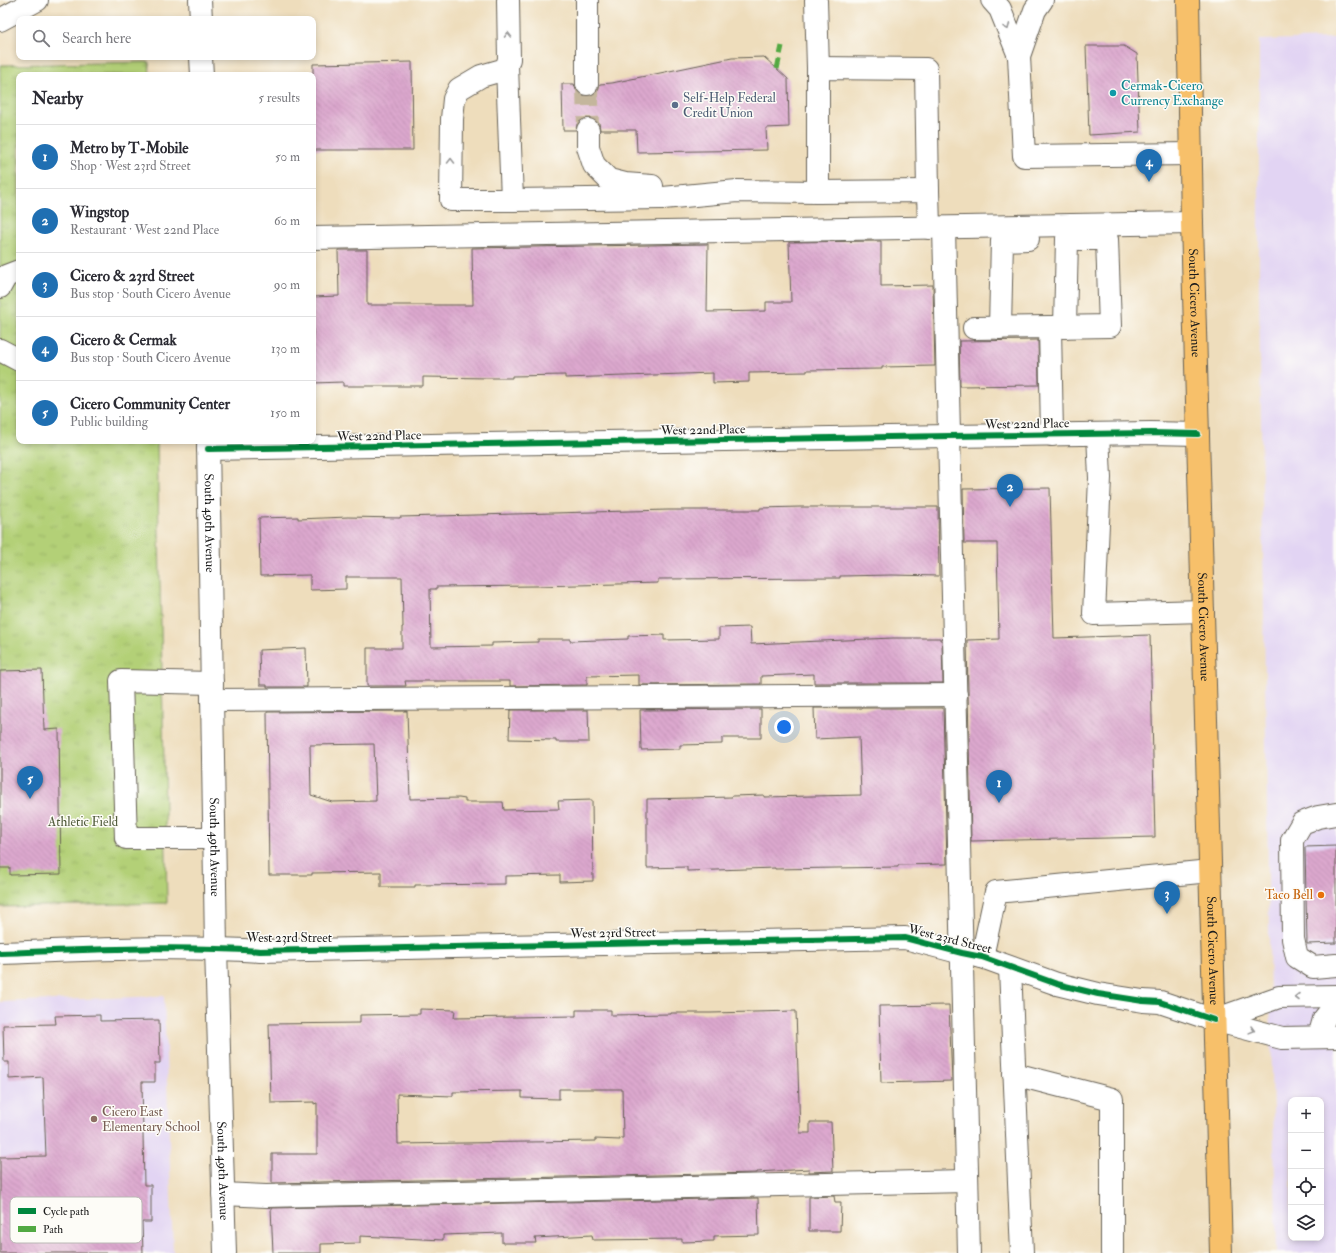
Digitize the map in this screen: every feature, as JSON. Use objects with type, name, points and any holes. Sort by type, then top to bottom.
[{"type":"main road","name":"South Cicero Avenue","points":[[1188,0],[1192,223],[1221,1253]]},
{"type":"street","points":[[0,20],[37,0]]},
{"type":"street","points":[[200,0],[201,16]]},
{"type":"street","points":[[508,0],[509,60],[507,66],[512,200]]},
{"type":"street","points":[[587,0],[587,84]]},
{"type":"street","points":[[816,0],[818,68],[818,192]]},
{"type":"street","points":[[992,0],[1000,9],[1019,56],[1024,156],[1191,154]]},
{"type":"street","points":[[1019,56],[1035,10],[1042,0]]},
{"type":"street","points":[[201,60],[202,72]]},
{"type":"street","points":[[507,66],[502,70],[481,76],[468,83],[459,89],[454,99],[452,119],[451,200],[663,198],[737,191]]},
{"type":"street","points":[[818,68],[926,69],[928,191],[937,228],[949,436],[956,695],[972,955],[967,1181],[969,1253]]},
{"type":"street","points":[[588,130],[588,147],[594,164],[609,180],[625,184],[737,191],[928,191]]},
{"type":"street","points":[[316,238],[1192,223]]},
{"type":"street","points":[[1052,435],[1058,327],[1067,239]]},
{"type":"street","points":[[974,328],[1000,328],[1110,326],[1107,239],[1002,240],[1000,328]]},
{"type":"street","points":[[0,286],[6,276],[16,272]]},
{"type":"street","points":[[0,350],[16,358]]},
{"type":"street","points":[[1098,434],[1100,478],[1094,614],[1203,611]]},
{"type":"street","name":"West 22nd Place","points":[[316,444],[1198,434]]},
{"type":"street","name":"West 22nd Place","points":[[208,445],[290,444]]},
{"type":"street","name":"South 49th Avenue","points":[[208,445],[216,948],[224,1253]]},
{"type":"street","points":[[214,838],[126,838],[121,681],[212,692],[956,695]]},
{"type":"street","points":[[1336,814],[1318,817],[1302,823],[1292,840],[1292,848],[1293,939],[1297,957],[1313,967],[1336,965]]},
{"type":"street","points":[[972,955],[996,892],[1210,871]]},
{"type":"street","name":"West 23rd Street","points":[[0,952],[174,947],[260,951],[905,938],[972,955],[1057,984],[1098,994],[1160,1002],[1214,1020],[1282,1038],[1327,1037]]},
{"type":"street","points":[[1010,968],[1022,1253]]},
{"type":"street","points":[[1214,1020],[1279,997],[1336,996]]},
{"type":"street","points":[[1327,1037],[1324,1019],[1336,1004]]},
{"type":"street","points":[[1014,1074],[1112,1099],[1112,1253]]},
{"type":"street","points":[[223,1194],[274,1195],[967,1181]]},
{"type":"shaded area","points":[[1336,38],[1336,1253],[1277,1253],[1270,1000],[1259,290],[1259,40]]},
{"type":"shaded area","name":"Cicero East Elementary School","points":[[164,996],[173,1253],[0,1253],[0,1002]]},
{"type":"green space","name":"Athletic Field","points":[[149,62],[150,72],[16,72],[16,444],[157,444],[167,903],[0,907],[0,65]]},
{"type":"building","name":"Cermak-Cicero Currency Exchange","points":[[1086,46],[1124,46],[1137,54],[1140,132],[1089,135]]},
{"type":"building","name":"Self-Help Federal Credit Union","points":[[764,57],[788,79],[789,127],[766,128],[767,150],[637,152],[636,130],[600,130],[599,123],[594,119],[588,118],[581,119],[577,124],[576,130],[563,130],[562,84],[574,84],[580,95],[587,96],[593,95],[598,91],[600,84],[612,83],[732,58]]},
{"type":"building","points":[[412,62],[413,150],[316,150],[316,72],[313,72],[313,64]]},
{"type":"building","points":[[881,241],[881,286],[933,285],[935,366],[749,373],[749,382],[713,383],[713,373],[565,378],[565,375],[512,376],[512,378],[423,377],[423,386],[343,386],[343,382],[316,383],[316,297],[339,296],[338,250],[367,250],[367,305],[473,305],[472,248],[708,244],[707,312],[766,311],[766,302],[791,302],[789,242]]},
{"type":"building","points":[[1038,340],[1039,385],[960,386],[959,341]]},
{"type":"building","points":[[1050,488],[1054,638],[1150,635],[1155,837],[971,841],[967,640],[999,639],[997,543],[964,543],[963,489]]},
{"type":"building","points":[[938,507],[939,576],[892,575],[840,576],[840,578],[658,579],[658,583],[436,587],[436,589],[430,589],[431,647],[492,646],[492,643],[538,642],[538,639],[570,639],[570,641],[628,639],[628,636],[664,635],[664,640],[719,639],[719,628],[750,627],[751,644],[893,638],[940,638],[940,640],[942,640],[943,683],[814,683],[814,674],[761,676],[761,684],[639,685],[639,675],[587,676],[587,685],[510,686],[510,681],[405,681],[406,686],[367,686],[367,648],[402,648],[402,577],[346,577],[346,589],[310,590],[310,575],[260,576],[259,518],[400,518],[668,510],[760,510],[760,508]]},
{"type":"building","points":[[306,648],[307,687],[267,687],[267,685],[260,685],[259,650]]},
{"type":"building","points":[[42,670],[44,730],[59,729],[61,874],[10,875],[10,868],[0,868],[0,671]]},
{"type":"building","points":[[814,708],[943,708],[947,864],[898,865],[898,867],[775,868],[687,871],[687,867],[647,868],[647,799],[764,795],[764,797],[861,795],[859,737],[815,739]]},
{"type":"building","points":[[761,709],[761,738],[722,738],[722,744],[680,745],[680,749],[641,750],[640,710]]},
{"type":"building","points":[[510,710],[588,710],[589,742],[556,742],[556,740],[509,739]]},
{"type":"building","points":[[407,711],[410,799],[459,798],[465,799],[465,802],[503,802],[504,810],[559,809],[558,801],[592,800],[593,881],[560,882],[560,875],[505,876],[505,884],[381,887],[381,872],[269,875],[267,712]],"holes":[[[374,744],[376,801],[332,802],[311,795],[310,745]]]},
{"type":"building","name":"Taco Bell","points":[[1336,846],[1336,943],[1307,944],[1305,847]]},
{"type":"building","points":[[949,1005],[952,1081],[881,1083],[879,1006]]},
{"type":"building","points":[[420,1009],[455,1010],[454,1018],[576,1016],[576,1010],[611,1010],[611,1015],[796,1011],[800,1133],[810,1133],[810,1122],[831,1122],[833,1171],[809,1172],[809,1169],[757,1173],[272,1183],[272,1154],[317,1154],[317,1103],[271,1103],[269,1024],[360,1023],[360,1015],[420,1014]],"holes":[[[559,1089],[622,1089],[623,1138],[620,1138],[620,1140],[595,1139],[595,1141],[398,1144],[397,1094],[453,1096],[453,1092],[522,1091],[522,1098],[559,1099]]]},
{"type":"building","name":"Cicero East Elementary School","points":[[100,1015],[100,1021],[159,1020],[160,1063],[155,1063],[155,1082],[142,1082],[144,1185],[151,1185],[151,1222],[142,1222],[143,1253],[0,1253],[0,1157],[46,1156],[43,1077],[9,1079],[9,1062],[4,1062],[3,1025],[56,1024],[55,1016]]},
{"type":"building","points":[[834,1196],[835,1202],[841,1202],[840,1231],[809,1231],[809,1197]]},
{"type":"building","points":[[758,1198],[759,1235],[714,1236],[714,1241],[682,1242],[682,1239],[593,1240],[592,1235],[535,1238],[536,1243],[502,1243],[502,1233],[443,1235],[443,1240],[360,1236],[360,1243],[321,1244],[321,1253],[273,1253],[271,1208]]},
{"type":"tunnel","points":[[587,84],[588,130]]},
{"type":"marked path","points":[[777,69],[782,46]]},
{"type":"cycle path","points":[[208,449],[949,436],[1151,433],[1198,434]]},
{"type":"cycle path","points":[[0,953],[98,949],[195,948],[260,951],[905,938],[982,957],[1057,984],[1098,994],[1160,1002],[1214,1020]]},
{"type":"place","name":"Cermak-Cicero Currency Exchange","points":[[1113,93]]},
{"type":"place","name":"Self-Help Federal Credit Union","points":[[675,105]]},
{"type":"place","name":"Cicero & Cermak","points":[[1149,182]]},
{"type":"place","name":"Wingstop","points":[[1010,507]]},
{"type":"place","name":"Cicero Community Center","points":[[30,799]]},
{"type":"place","name":"Metro by T-Mobile","points":[[999,803]]},
{"type":"place","name":"Taco Bell","points":[[1321,895]]},
{"type":"place","name":"Cicero & 23rd Street","points":[[1167,914]]},
{"type":"place","name":"Cicero East Elementary School","points":[[94,1119]]}]
